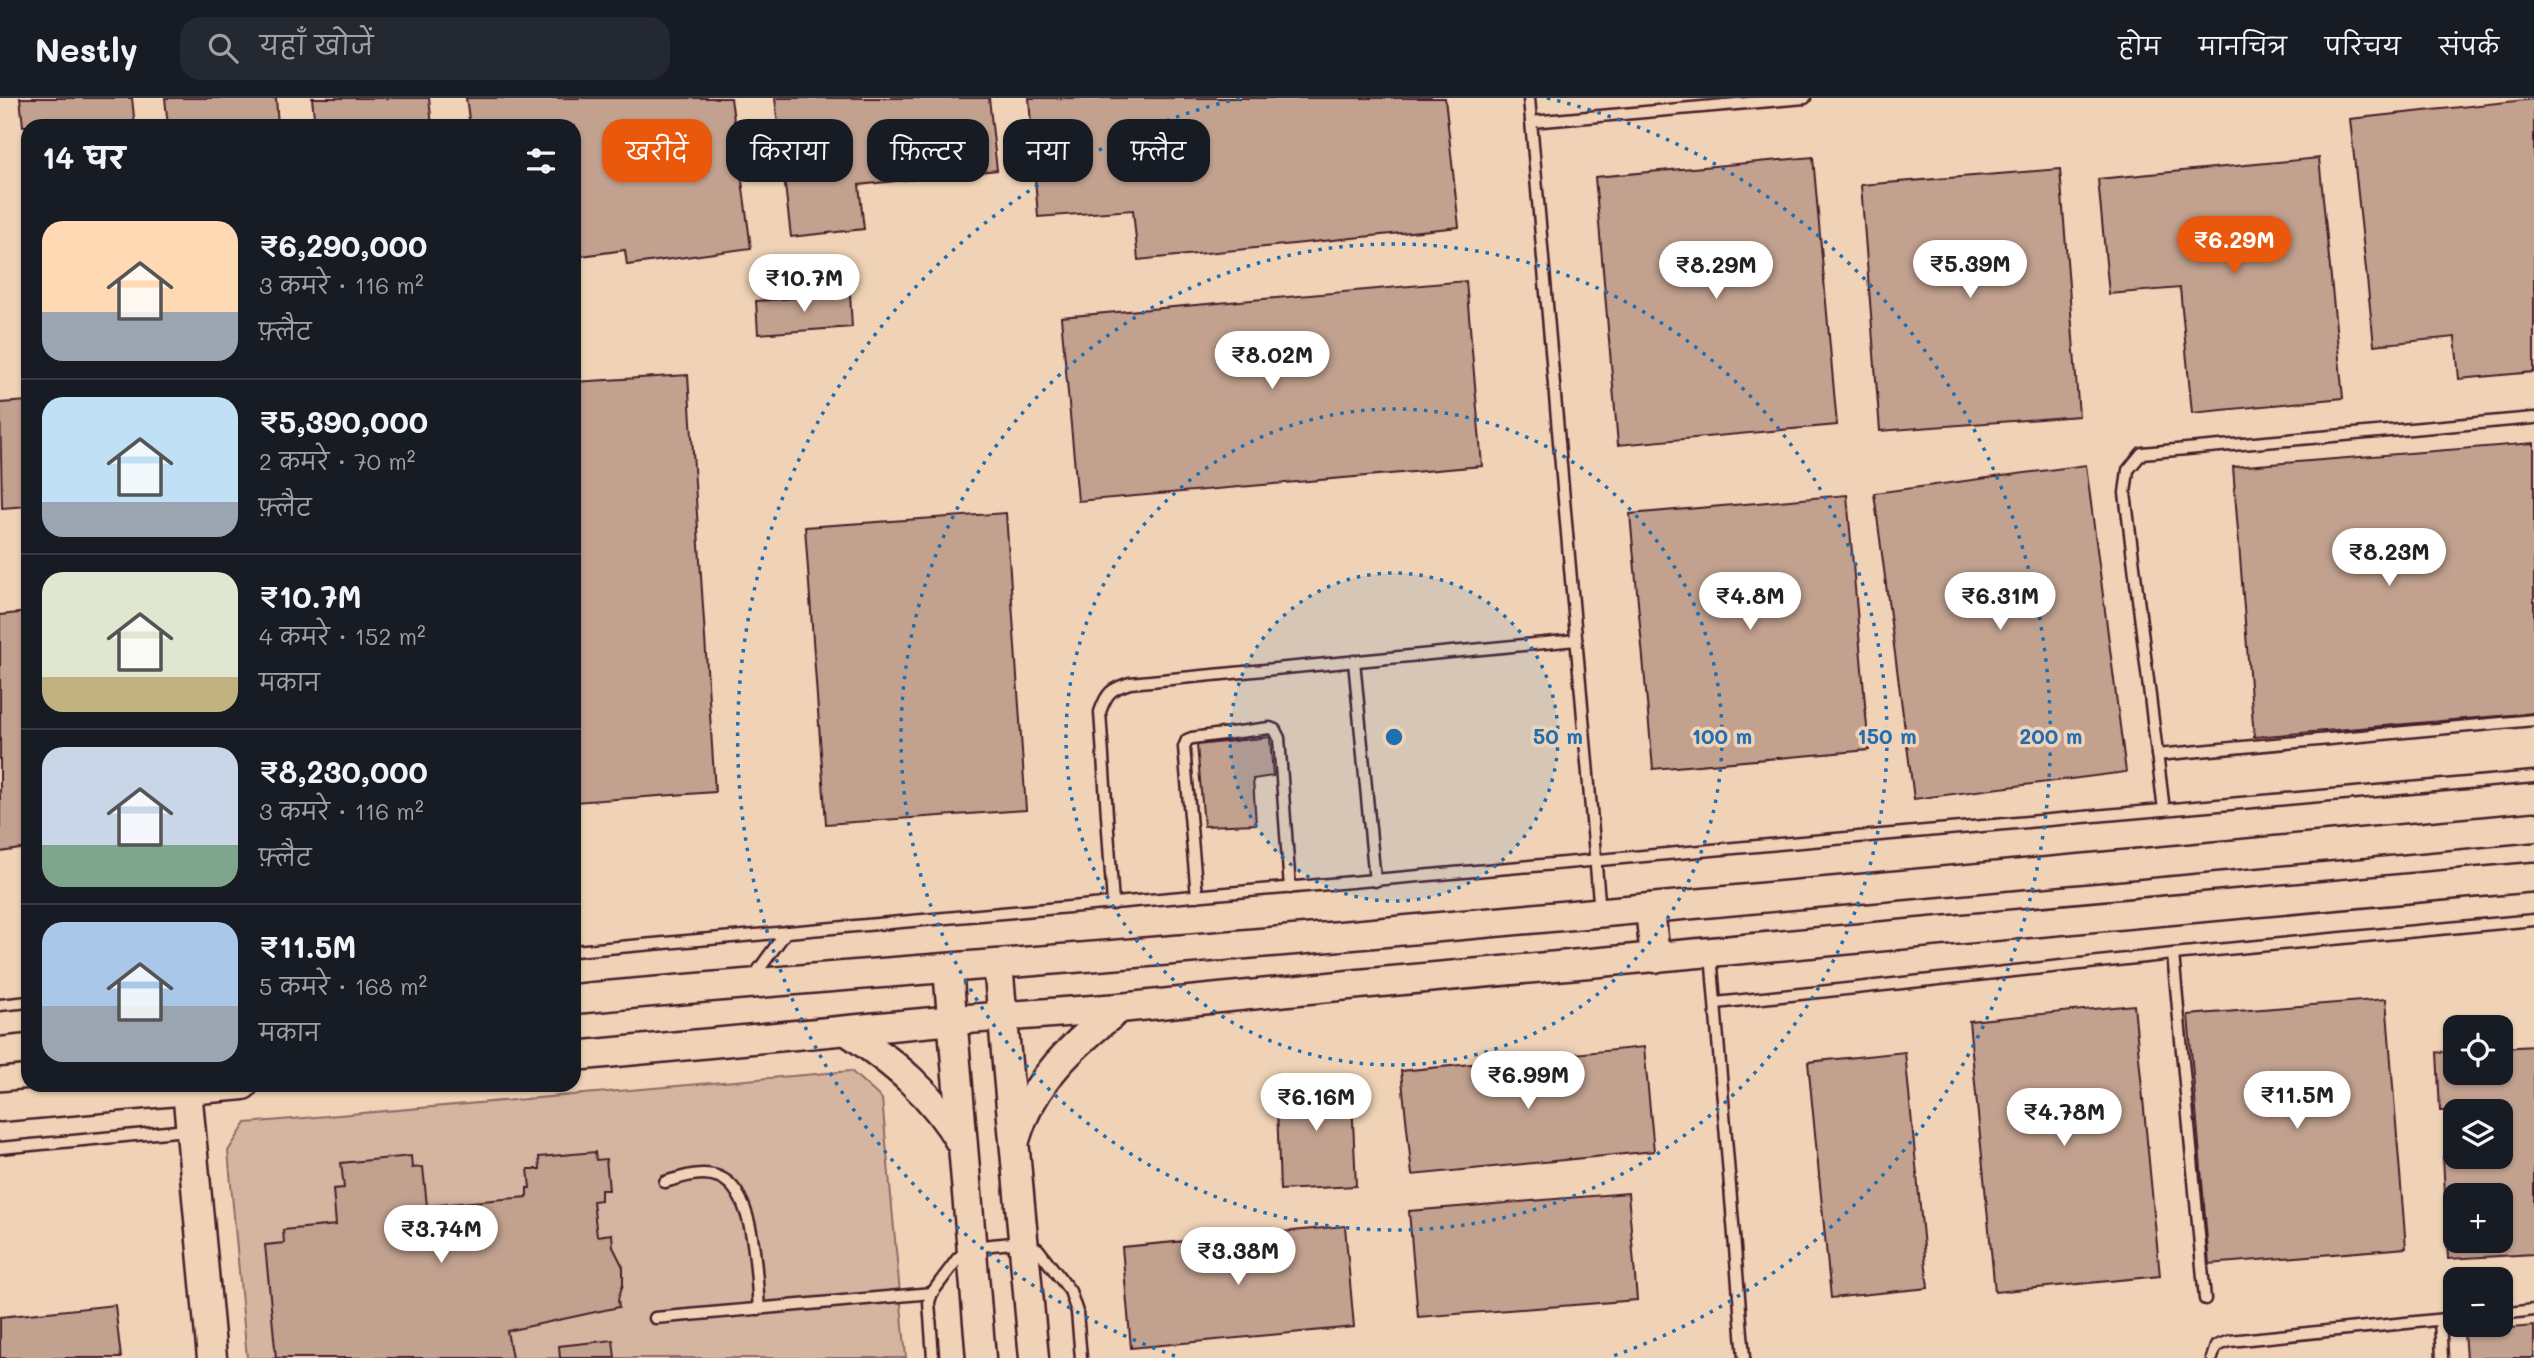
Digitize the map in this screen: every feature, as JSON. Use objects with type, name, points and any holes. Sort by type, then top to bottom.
[{"type":"street","points":[[581,998],[750,982],[998,965],[1600,913],[2534,827]]},
{"type":"street","points":[[581,1055],[2534,877]]},
{"type":"street","points":[[1650,908],[1655,958]]},
{"type":"street","points":[[998,965],[1034,1358]]},
{"type":"street","points":[[948,969],[981,1358]]},
{"type":"street","points":[[1013,1146],[1021,1120],[1041,1085],[1076,1044],[1119,1008]]},
{"type":"street","points":[[847,1031],[899,1069],[932,1101],[947,1119],[964,1149]]},
{"type":"street","points":[[0,1052],[21,1050]]},
{"type":"street","points":[[0,1107],[165,1092]]},
{"type":"street","points":[[187,1092],[212,1358]]},
{"type":"lane","points":[[1529,98],[1600,913]]},
{"type":"lane","points":[[1531,122],[1805,98]]},
{"type":"lane","points":[[2164,810],[2125,493],[2128,471],[2142,453],[2534,418]]},
{"type":"lane","points":[[1113,904],[1100,712],[1112,689],[1130,683],[1576,640]]},
{"type":"lane","points":[[1354,661],[1376,881]]},
{"type":"lane","points":[[2157,755],[2534,720]]},
{"type":"lane","points":[[1197,896],[1184,747],[1186,740],[1270,728],[1275,730],[1279,738],[1290,888]]},
{"type":"lane","points":[[581,950],[2534,777]]},
{"type":"lane","points":[[1716,1003],[2173,954],[2534,920]]},
{"type":"lane","points":[[750,982],[786,932]]},
{"type":"lane","points":[[1710,952],[1744,1358]]},
{"type":"lane","points":[[2173,954],[2205,1298]]},
{"type":"lane","points":[[0,1005],[21,1003]]},
{"type":"lane","points":[[0,1148],[191,1130]]},
{"type":"lane","points":[[665,1182],[704,1173],[720,1177],[734,1188],[744,1205],[750,1225],[759,1309]]},
{"type":"lane","points":[[933,1358],[929,1311],[933,1293],[958,1258],[971,1247],[1023,1242],[1038,1249],[1070,1291],[1077,1312],[1081,1358]]},
{"type":"lane","points":[[655,1318],[933,1293]]},
{"type":"lane","points":[[2513,1313],[2534,1310]]},
{"type":"lane","points":[[2440,1320],[2442,1358]]},
{"type":"lane","points":[[2212,1358],[2216,1346],[2230,1341],[2443,1320]]},
{"type":"shaded area","points":[[851,1071],[882,1099],[906,1358],[247,1358],[228,1151],[246,1123]]},
{"type":"building","points":[[20,98],[132,98],[134,119],[22,119]]},
{"type":"building","points":[[165,98],[276,98],[278,119],[167,119]]},
{"type":"building","points":[[312,98],[429,98],[431,119],[314,119]]},
{"type":"building","points":[[466,98],[731,98],[734,119],[726,119],[726,182],[742,182],[751,248],[627,265],[625,250],[581,256],[581,119],[469,119]]},
{"type":"building","points":[[775,98],[989,98],[997,170],[989,171],[989,119],[867,119],[867,182],[887,182],[859,185],[864,229],[791,237],[785,182],[853,182],[853,119],[777,119]]},
{"type":"building","points":[[1029,98],[1445,98],[1459,227],[1138,260],[1133,210],[1038,217],[1035,182],[1093,182],[1093,119],[1031,119]]},
{"type":"building","points":[[2534,99],[2534,372],[2459,379],[2455,337],[2374,345],[2350,119]]},
{"type":"building","points":[[1813,157],[1837,425],[1618,445],[1595,177]]},
{"type":"building","points":[[2319,158],[2343,398],[2192,413],[2180,288],[2109,294],[2098,179]]},
{"type":"building","points":[[2060,169],[2079,416],[1880,431],[1861,185]]},
{"type":"building","points":[[1466,281],[1482,466],[1078,501],[1061,317]]},
{"type":"building","points":[[850,294],[852,327],[758,334],[756,301]]},
{"type":"building","points":[[688,375],[715,792],[581,802],[581,382]]},
{"type":"building","points":[[21,402],[21,507],[2,508],[0,403]]},
{"type":"building","points":[[2534,443],[2534,713],[2254,737],[2233,467]]},
{"type":"building","points":[[2086,465],[2126,772],[1914,799],[1874,493]]},
{"type":"building","points":[[1847,495],[1869,750],[1653,769],[1630,514]]},
{"type":"building","points":[[1006,513],[1026,810],[826,824],[805,527]]},
{"type":"building","points":[[21,613],[21,849],[0,852],[0,615]]},
{"type":"building","points":[[1270,737],[1273,776],[1253,779],[1256,824],[1204,826],[1197,745]]},
{"type":"building","points":[[2386,999],[2406,1248],[2209,1264],[2188,1015]]},
{"type":"building","points":[[2134,1005],[2160,1276],[1995,1292],[1969,1021]]},
{"type":"building","points":[[2534,1046],[2534,1254],[2448,1259],[2448,1253],[2513,1253],[2513,1183],[2444,1183],[2444,1169],[2513,1169],[2513,1099],[2443,1099],[2443,1111],[2440,1111],[2437,1052],[2443,1052],[2443,1085],[2513,1085],[2513,1047]]},
{"type":"building","points":[[1644,1047],[1654,1151],[1412,1175],[1401,1071]]},
{"type":"building","points":[[1905,1052],[1928,1288],[1831,1298],[1808,1062]]},
{"type":"building","points":[[1351,1077],[1356,1186],[1280,1190],[1276,1080]]},
{"type":"building","points":[[595,1152],[596,1160],[606,1159],[609,1190],[601,1190],[601,1200],[593,1201],[597,1236],[612,1234],[613,1247],[623,1267],[619,1307],[507,1331],[512,1358],[276,1358],[265,1245],[284,1243],[283,1230],[336,1225],[333,1189],[344,1188],[341,1163],[411,1156],[412,1168],[423,1167],[427,1206],[527,1197],[527,1188],[530,1188],[528,1169],[540,1169],[539,1157]]},
{"type":"building","points":[[1628,1193],[1637,1300],[1418,1317],[1409,1211]]},
{"type":"building","points":[[1345,1226],[1354,1327],[1131,1348],[1122,1247]]},
{"type":"building","points":[[115,1305],[121,1358],[0,1358],[0,1317]]},
{"type":"building","points":[[2534,1326],[2534,1358],[2466,1358],[2464,1337],[2513,1337],[2513,1328]]},
{"type":"building","points":[[613,1340],[615,1358],[560,1358],[559,1346]]}]
